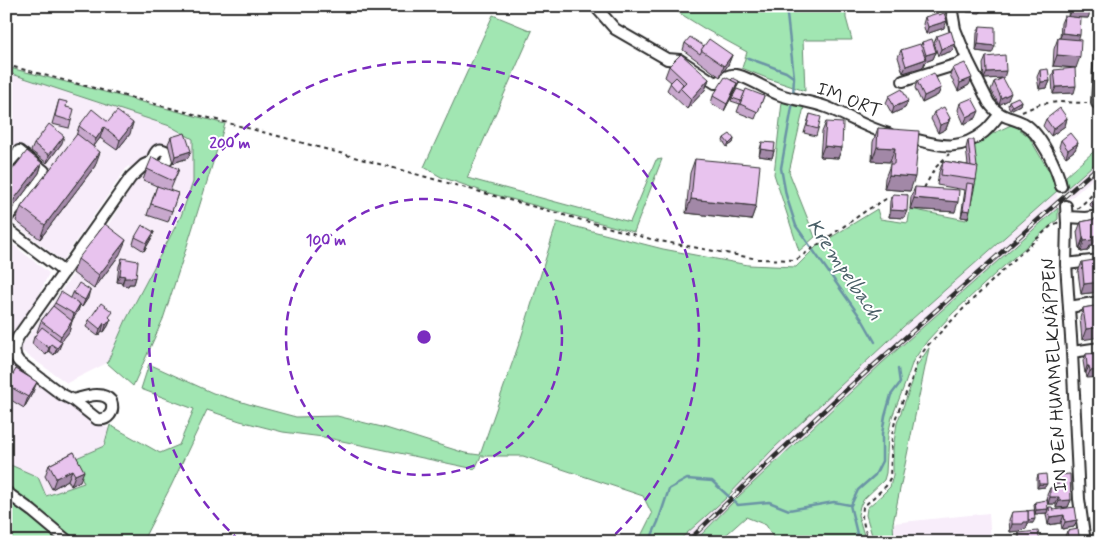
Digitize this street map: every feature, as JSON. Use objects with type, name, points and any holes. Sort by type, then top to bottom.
[{"type":"street","name":"IM ORT","points":[[595,6],[615,29],[667,59],[680,60],[715,83],[732,74],[737,75],[779,94],[823,106],[866,126],[884,132],[946,146],[955,146]]},
{"type":"street","points":[[951,6],[955,29],[967,59],[989,103],[1000,114],[1024,123],[1034,132],[1048,153],[1059,175],[1061,186]]},
{"type":"street","points":[[1098,103],[1100,49]]},
{"type":"street","points":[[903,81],[958,64],[967,59]]},
{"type":"street","points":[[955,146],[966,143],[984,132],[1000,114]]},
{"type":"street","points":[[6,166],[19,151],[44,171],[6,219]]},
{"type":"street","points":[[73,400],[19,362],[15,358],[15,344],[18,337],[131,177],[153,161]]},
{"type":"street","points":[[1066,211],[1085,218],[1100,216]]},
{"type":"street","name":"IN DEN HUMMELKNÄPPEN","points":[[1066,211],[1066,264],[1079,499],[1085,542]]},
{"type":"street","points":[[6,228],[64,272]]},
{"type":"street","points":[[1066,264],[1100,260]]},
{"type":"street","points":[[1069,306],[1100,302]]},
{"type":"street","points":[[1072,352],[1100,348]]},
{"type":"street","points":[[6,492],[69,542]]},
{"type":"path","points":[[6,65],[278,136],[654,240],[758,259],[796,260],[867,210],[886,199],[895,198]]},
{"type":"path","points":[[1011,119],[1040,104],[1098,103]]},
{"type":"path","points":[[904,196],[922,192],[935,168],[949,155],[955,146]]},
{"type":"path","points":[[868,542],[862,517],[863,507],[886,486],[890,478],[892,435],[896,417],[917,361],[927,346],[1019,255],[1066,211],[1088,200],[1100,186]]},
{"type":"shaded area","points":[[6,72],[170,126],[193,139],[193,182],[181,216],[126,320],[107,363],[67,383],[19,349],[105,230],[140,174],[128,166],[62,261],[6,217]]},
{"type":"shaded area","points":[[1100,159],[1100,172],[1069,200],[1067,188]]},
{"type":"shaded area","points":[[1057,191],[1058,208],[882,363],[738,497],[732,492],[774,448],[903,327]]},
{"type":"shaded area","points":[[6,239],[49,273],[32,310],[6,351]]},
{"type":"shaded area","points":[[6,357],[54,393],[109,429],[104,446],[85,483],[45,496],[38,477],[6,463]]},
{"type":"shaded area","points":[[725,499],[731,505],[694,542],[677,542]]},
{"type":"shaded area","points":[[989,513],[991,542],[894,542],[893,523]]},
{"type":"green space","points":[[668,6],[846,6],[846,18],[852,40],[803,40],[805,91],[742,68],[747,52]]},
{"type":"green space","points":[[493,15],[532,31],[467,178],[630,222],[656,160],[662,159],[634,232],[485,192],[441,177],[424,167]]},
{"type":"green space","points":[[6,67],[225,124],[163,319],[133,386],[107,363],[126,320],[181,216],[193,182],[193,139],[170,126],[6,72]]},
{"type":"green space","points":[[782,102],[804,107],[789,172],[815,237],[799,251],[774,174]]},
{"type":"green space","points":[[1013,124],[1029,137],[1050,173],[1057,191],[903,327],[774,448],[725,499],[677,542],[638,542],[652,514],[643,496],[523,456],[481,456],[475,469],[323,437],[283,432],[207,410],[142,542],[6,542],[6,463],[38,477],[46,496],[84,483],[74,459],[104,446],[110,425],[160,453],[179,445],[194,409],[141,389],[149,364],[213,393],[255,406],[296,417],[337,416],[386,428],[465,453],[480,455],[521,338],[557,222],[663,249],[748,265],[796,267],[817,246],[877,209],[880,219],[908,223],[910,209],[966,220],[976,175],[973,143]]},
{"type":"green space","points":[[1100,146],[1100,159],[1067,188],[1066,176]]},
{"type":"green space","points":[[1058,208],[1058,219],[953,313],[927,341],[913,361],[892,417],[888,435],[884,480],[864,499],[860,506],[858,515],[866,542],[776,542],[766,525],[746,517],[718,542],[694,542],[738,497],[882,363]]},
{"type":"green space","points":[[929,348],[893,523],[894,542],[874,542],[866,515],[867,508],[890,487],[893,475],[893,448],[897,423],[916,367]]},
{"type":"building","points":[[938,13],[939,15],[944,13],[947,21],[928,27],[925,17]]},
{"type":"building","points":[[1064,16],[1081,18],[1080,35],[1062,33]]},
{"type":"building","points":[[980,26],[995,27],[995,46],[978,44]]},
{"type":"building","points":[[951,31],[955,44],[941,49],[937,36]]},
{"type":"building","points":[[690,37],[704,46],[700,54],[685,43]]},
{"type":"building","points":[[1058,38],[1081,40],[1080,57],[1057,55]]},
{"type":"building","points":[[709,39],[732,55],[724,66],[701,50]]},
{"type":"building","points":[[932,39],[936,52],[926,55],[922,42]]},
{"type":"building","points":[[920,44],[926,59],[906,66],[901,50]]},
{"type":"building","points":[[681,54],[709,79],[691,99],[680,88],[686,82],[669,66]]},
{"type":"building","points":[[1005,55],[1006,71],[987,72],[986,57]]},
{"type":"building","points":[[965,63],[972,78],[960,83],[953,68]]},
{"type":"building","points":[[1075,68],[1076,86],[1056,87],[1054,70]]},
{"type":"building","points":[[1048,69],[1050,81],[1041,82],[1040,70]]},
{"type":"building","points":[[934,73],[941,88],[924,96],[917,81]]},
{"type":"building","points":[[676,77],[683,84],[678,92],[670,83]]},
{"type":"building","points":[[725,77],[737,83],[727,104],[713,96]]},
{"type":"building","points":[[733,78],[739,81],[736,87],[737,83],[731,80]]},
{"type":"building","points":[[1003,78],[1011,93],[1001,98],[994,82]]},
{"type":"building","points":[[737,89],[745,92],[741,101],[732,98]]},
{"type":"building","points":[[746,89],[764,96],[758,112],[740,104]]},
{"type":"building","points":[[902,89],[908,101],[894,107],[889,96]]},
{"type":"building","points":[[1018,97],[1021,101],[1012,106],[1009,101]]},
{"type":"building","points":[[972,98],[979,111],[967,117],[960,103]]},
{"type":"building","points":[[59,100],[67,102],[66,107],[74,109],[71,121],[55,116]]},
{"type":"building","points":[[944,107],[950,118],[949,122],[940,125],[934,112]]},
{"type":"building","points":[[1060,108],[1067,118],[1053,129],[1046,119]]},
{"type":"building","points":[[92,109],[108,122],[117,111],[133,123],[120,140],[104,127],[96,139],[79,126]]},
{"type":"building","points":[[810,114],[821,117],[818,129],[807,126]]},
{"type":"building","points":[[826,122],[843,123],[842,148],[824,146]]},
{"type":"building","points":[[49,124],[64,136],[49,155],[34,144]]},
{"type":"building","points":[[878,128],[919,131],[915,177],[889,175],[890,164],[894,164],[895,148],[877,147]]},
{"type":"building","points":[[185,133],[191,151],[175,156],[171,137]]},
{"type":"building","points":[[1070,133],[1078,143],[1068,150],[1061,140]]},
{"type":"building","points":[[77,134],[100,152],[45,225],[21,207]]},
{"type":"building","points":[[730,134],[734,139],[729,144],[724,138]]},
{"type":"building","points":[[968,140],[974,140],[977,167],[971,166]]},
{"type":"building","points":[[762,142],[775,143],[774,151],[761,149]]},
{"type":"building","points":[[27,151],[42,163],[12,202],[6,197],[6,178]]},
{"type":"building","points":[[152,157],[179,169],[173,181],[147,169]]},
{"type":"building","points":[[695,159],[760,165],[756,206],[691,199]]},
{"type":"building","points":[[943,161],[978,167],[976,180],[941,175]]},
{"type":"building","points":[[967,183],[974,184],[970,211],[963,210]]},
{"type":"building","points":[[157,186],[178,193],[172,211],[151,204]]},
{"type":"building","points":[[915,187],[959,190],[958,202],[914,198]]},
{"type":"building","points":[[1099,193],[1100,203],[1096,207],[1091,202]]},
{"type":"building","points":[[893,194],[908,195],[907,211],[891,210]]},
{"type":"building","points":[[1100,218],[1100,239],[1098,240],[1097,235],[1093,236],[1092,240],[1084,241],[1081,222]]},
{"type":"building","points":[[105,224],[126,240],[99,275],[78,259]]},
{"type":"building","points":[[142,225],[154,232],[147,243],[135,237]]},
{"type":"building","points":[[122,258],[138,261],[136,277],[124,278],[125,276],[120,275]]},
{"type":"building","points":[[1100,259],[1100,282],[1084,284],[1082,262]]},
{"type":"building","points":[[79,283],[90,290],[85,300],[73,293]]},
{"type":"building","points":[[61,292],[80,304],[74,314],[55,303]]},
{"type":"building","points":[[101,303],[113,312],[109,317],[111,319],[106,325],[104,323],[100,329],[89,320]]},
{"type":"building","points":[[1100,305],[1100,327],[1086,329],[1083,308]]},
{"type":"building","points":[[53,306],[72,321],[61,336],[41,321]]},
{"type":"building","points":[[42,327],[62,342],[57,348],[51,344],[49,348],[34,337]]},
{"type":"building","points":[[1100,353],[1100,370],[1090,371],[1089,366],[1087,366],[1086,354]]},
{"type":"building","points":[[16,369],[37,382],[28,397],[7,385]]},
{"type":"building","points":[[74,452],[84,471],[75,475],[72,470],[56,478],[49,465]]},
{"type":"building","points":[[1046,474],[1047,484],[1039,484],[1038,475]]},
{"type":"building","points":[[1070,474],[1071,500],[1059,501],[1059,497],[1050,497],[1050,488],[1058,488],[1058,475]]},
{"type":"building","points":[[1047,500],[1048,509],[1036,510],[1035,502]]},
{"type":"building","points":[[1049,507],[1052,507],[1053,510],[1075,507],[1077,520],[1065,522],[1064,515],[1050,517]]},
{"type":"building","points":[[1034,510],[1035,519],[1028,520],[1028,511],[1026,511]]},
{"type":"building","points":[[1028,511],[1028,522],[1012,524],[1012,512]]},
{"type":"building","points":[[1078,529],[1080,542],[1060,542],[1059,539],[1068,538],[1067,531]]},
{"type":"building","points":[[1038,531],[1040,542],[1020,542],[1019,533]]},
{"type":"waterway","name":"Krempelbach","points":[[786,6],[794,77],[793,97]]},
{"type":"waterway","points":[[748,58],[786,72],[793,77]]},
{"type":"waterway","name":"Krempelbach","points":[[793,102],[781,168],[786,195],[796,226],[863,321],[875,342]]},
{"type":"waterway","name":"Krempelbach","points":[[851,505],[858,490],[875,475],[882,461],[882,434],[885,416],[891,395],[900,383],[898,369]]},
{"type":"waterway","points":[[649,542],[669,489],[687,479],[712,481],[738,505],[769,502],[789,510],[834,502],[850,505],[859,542]]},
{"type":"waterway","points":[[6,500],[34,519]]},
{"type":"railway","points":[[687,542],[846,390],[1100,165]]}]
